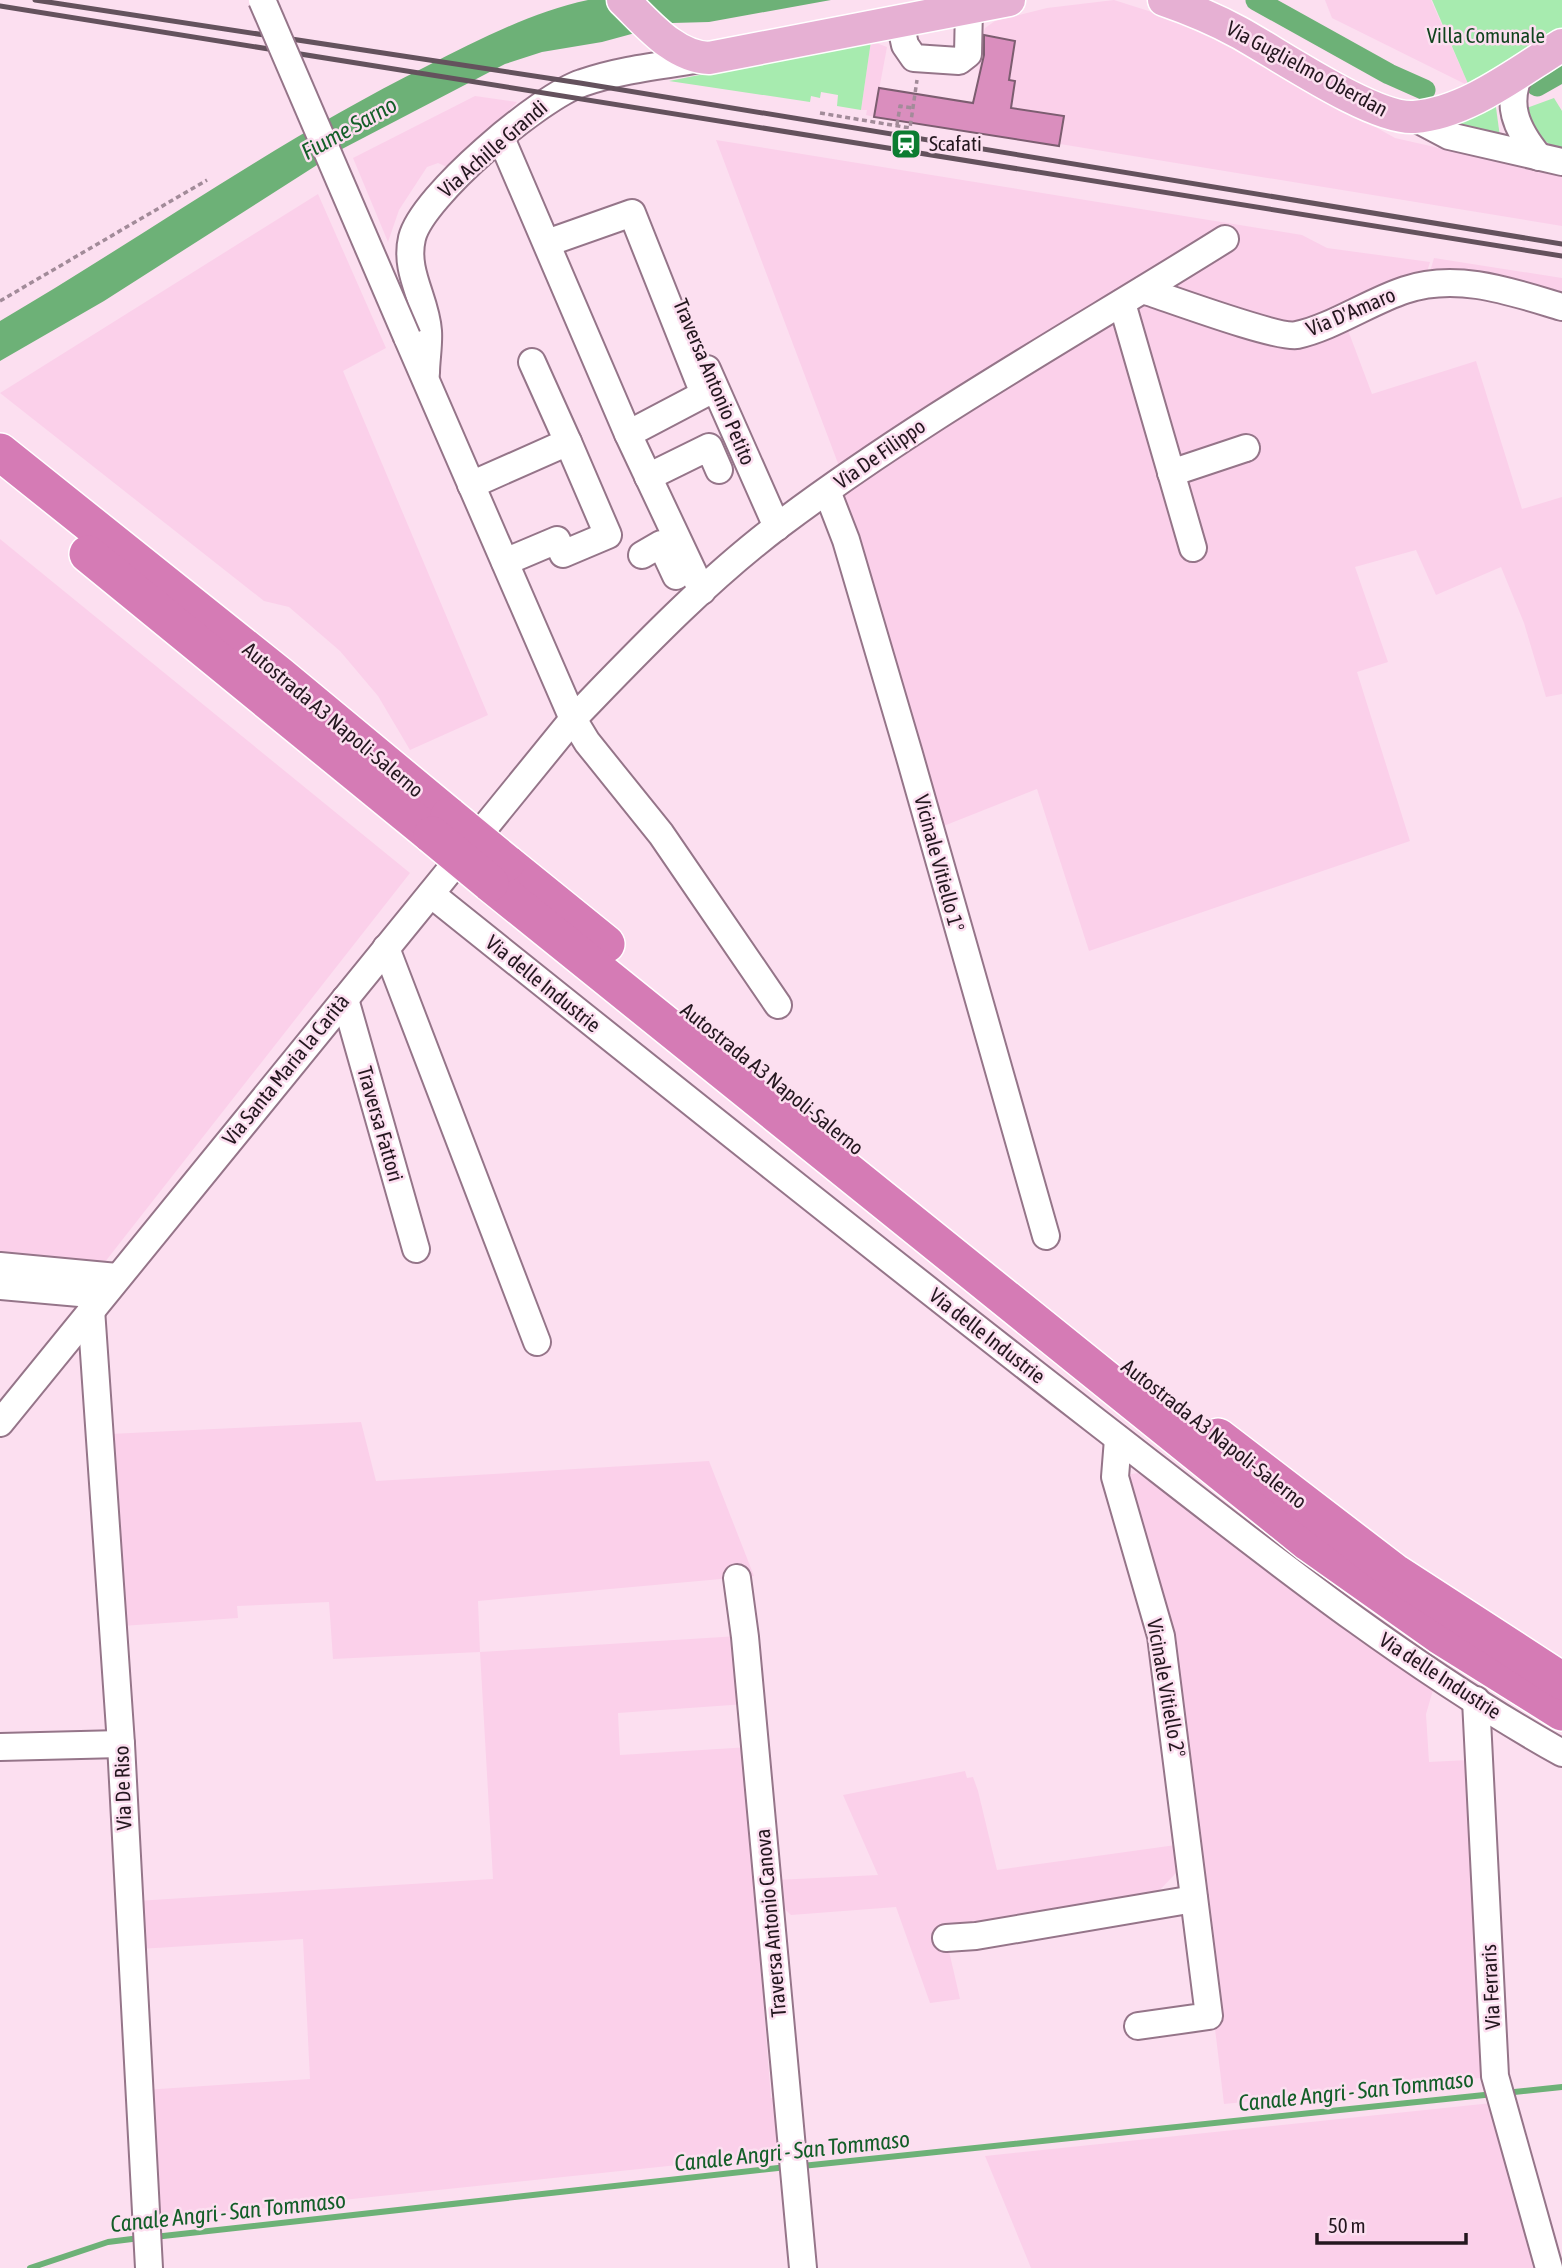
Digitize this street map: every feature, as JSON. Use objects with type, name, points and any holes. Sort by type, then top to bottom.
[{"type":"highway","name":"Autostrada A3 Napoli-Salerno","points":[[0,452],[279,675],[440,826]]},
{"type":"highway","name":"Autostrada A3 Napoli-Salerno","points":[[0,483],[440,826],[1309,1543],[1439,1635],[1562,1712]]},
{"type":"highway","name":"Autostrada A3 Napoli-Salerno","points":[[498,873],[1140,1377],[1394,1572],[1562,1681]]},
{"type":"main road","points":[[623,0],[686,50],[900,22],[1009,0]]},
{"type":"main road","name":"Via Guglielmo Oberdan","points":[[1164,0],[1203,6],[1369,106],[1413,117],[1476,96],[1562,45]]},
{"type":"street","name":"Via Achille Grandi","points":[[262,0],[573,719],[587,742],[661,834],[778,1005]]},
{"type":"street","points":[[900,22],[907,50],[914,58],[959,61],[968,54],[969,8]]},
{"type":"street","name":"Via Achille Grandi","points":[[425,379],[428,329],[411,272],[412,237],[419,219],[432,202],[501,138],[571,88],[602,77],[651,68],[686,50]]},
{"type":"street","points":[[651,68],[665,52],[686,50]]},
{"type":"street","points":[[1522,69],[1514,90],[1513,112],[1521,133],[1550,160]]},
{"type":"street","points":[[1413,117],[1449,136],[1550,160]]},
{"type":"street","points":[[501,138],[648,477],[695,597]]},
{"type":"street","points":[[547,243],[632,213],[704,394],[628,434]]},
{"type":"street","name":"Traversa Antonio Petito","points":[[654,236],[723,407],[777,527]]},
{"type":"street","name":"Via De Filippo","points":[[573,719],[695,597],[777,527],[887,447],[1008,369],[1133,297],[1225,239]]},
{"type":"street","name":"Via D'Amaro","points":[[1133,297],[1295,336],[1408,289],[1464,282],[1504,289],[1562,307]]},
{"type":"street","points":[[1133,297],[1171,473],[1193,548]]},
{"type":"street","points":[[505,562],[557,540],[563,554],[608,535],[532,362]]},
{"type":"street","points":[[471,485],[568,442]]},
{"type":"street","points":[[648,477],[709,447],[719,470]]},
{"type":"street","points":[[1171,473],[1245,449]]},
{"type":"street","name":"Vicinale Vitiello 1°","points":[[827,491],[846,540],[909,754],[1046,1236]]},
{"type":"street","points":[[642,555],[661,544],[695,597]]},
{"type":"street","name":"Via Santa Maria la Carità","points":[[0,1423],[573,719]]},
{"type":"street","name":"Via delle Industrie","points":[[430,894],[734,1137],[1351,1617],[1562,1752]]},
{"type":"street","points":[[386,948],[537,1342]]},
{"type":"street","name":"Traversa Fattori","points":[[345,999],[416,1249]]},
{"type":"street","points":[[0,1266],[104,1294]]},
{"type":"street","points":[[0,1286],[104,1294]]},
{"type":"street","name":"Via De Riso","points":[[104,1294],[121,1744],[148,2247]]},
{"type":"street","name":"Vicinale Vitiello 2°","points":[[1118,1438],[1115,1477],[1161,1636],[1209,2017],[1138,2026]]},
{"type":"street","name":"Traversa Antonio Canova","points":[[737,1578],[745,1637],[803,2268]]},
{"type":"street","name":"Via Ferraris","points":[[1476,1699],[1495,2076],[1549,2268]]},
{"type":"street","points":[[0,1747],[121,1744]]},
{"type":"street","points":[[946,1938],[976,1936],[1194,1899]]},
{"type":"path","points":[[820,113],[910,128],[915,94]]},
{"type":"path","points":[[897,125],[900,106],[913,108]]},
{"type":"path","points":[[0,301],[207,180]]},
{"type":"shaded area","points":[[1114,0],[1177,20],[1229,45],[1395,138],[1562,176],[1562,226],[1060,144],[1064,116],[1011,108],[1015,81],[978,75],[985,28],[995,21],[1047,8]]},
{"type":"shaded area","points":[[1325,0],[1431,0],[1469,86],[1332,18]]},
{"type":"shaded area","points":[[871,41],[887,47],[874,117],[866,115],[867,110],[861,110]]},
{"type":"shaded area","points":[[475,96],[517,102],[469,150],[447,167],[438,163],[427,167],[399,210],[388,242],[353,158]]},
{"type":"shaded area","points":[[716,140],[1302,235],[1327,248],[1430,262],[1420,296],[1346,325],[1372,394],[1476,361],[1522,509],[1562,497],[1562,694],[1546,697],[1524,623],[1501,567],[1436,595],[1416,550],[1355,567],[1388,662],[1357,672],[1410,841],[1089,951],[1037,789],[941,827],[841,507],[839,466]]},
{"type":"shaded area","points":[[318,194],[386,348],[343,371],[488,715],[410,750],[378,696],[340,651],[289,607],[264,601],[0,393]]},
{"type":"shaded area","points":[[1434,258],[1562,278],[1562,294],[1429,275]]},
{"type":"shaded area","points":[[0,539],[410,873],[101,1267],[0,1261]]},
{"type":"shaded area","points":[[361,1422],[376,1481],[709,1461],[754,1576],[478,1601],[480,1652],[333,1659],[329,1602],[237,1606],[238,1618],[122,1626],[110,1434]]},
{"type":"shaded area","points":[[1138,1473],[1433,1690],[1426,1714],[1429,1762],[1468,1760],[1490,2077],[1224,2104],[1168,1635],[1119,1476]]},
{"type":"shaded area","points":[[739,1636],[746,1704],[618,1713],[620,1755],[750,1747],[768,2008],[764,2009],[771,2098],[779,2098],[784,2154],[151,2220],[144,2090],[310,2079],[303,1939],[139,1949],[136,1901],[493,1879],[480,1652]]},
{"type":"shaded area","points":[[965,1771],[967,1778],[973,1777],[978,1791],[997,1870],[1183,1844],[1176,1873],[1155,1895],[946,1938],[960,1999],[930,2003],[896,1907],[791,1915],[778,1903],[776,1880],[878,1875],[843,1795]]},
{"type":"shaded area","points":[[1492,2103],[1542,2268],[1031,2268],[985,2156]]},
{"type":"green space","name":"Villa Comunale","points":[[1432,0],[1562,0],[1562,32],[1469,86]]},
{"type":"green space","points":[[871,41],[861,110],[837,106],[838,95],[821,92],[820,98],[811,96],[810,102],[669,81]]},
{"type":"green space","points":[[1554,98],[1562,111],[1562,149],[1543,139],[1534,129],[1524,109]]},
{"type":"green space","points":[[1495,100],[1500,137],[1465,129],[1459,123],[1462,115]]},
{"type":"water","name":"Fiume Sarno","points":[[588,0],[831,0],[709,22],[672,23],[602,42],[542,52],[505,64],[342,149],[104,301],[0,361],[0,321],[264,157],[372,95],[466,46],[526,19]]},
{"type":"building","name":"Scafati","points":[[984,35],[1015,41],[1009,80],[1015,81],[1011,108],[1064,116],[1059,146],[874,117],[879,88],[973,103],[984,55]]},
{"type":"waterway","points":[[1256,0],[1389,74],[1425,90]]},
{"type":"waterway","points":[[1537,86],[1562,72]]},
{"type":"waterway","name":"Canale Angri - San Tommaso","points":[[1505,2093],[1562,2087]]},
{"type":"waterway","name":"Canale Angri - San Tommaso","points":[[802,2166],[1494,2094]]},
{"type":"waterway","name":"Canale Angri - San Tommaso","points":[[154,2237],[787,2167]]},
{"type":"waterway","name":"Canale Angri - San Tommaso","points":[[30,2268],[108,2242],[140,2238]]},
{"type":"railway","points":[[35,0],[580,83],[1562,244]]},
{"type":"railway","points":[[0,6],[1562,256]]},
{"type":"place","name":"Scafati","points":[[906,144]]}]
